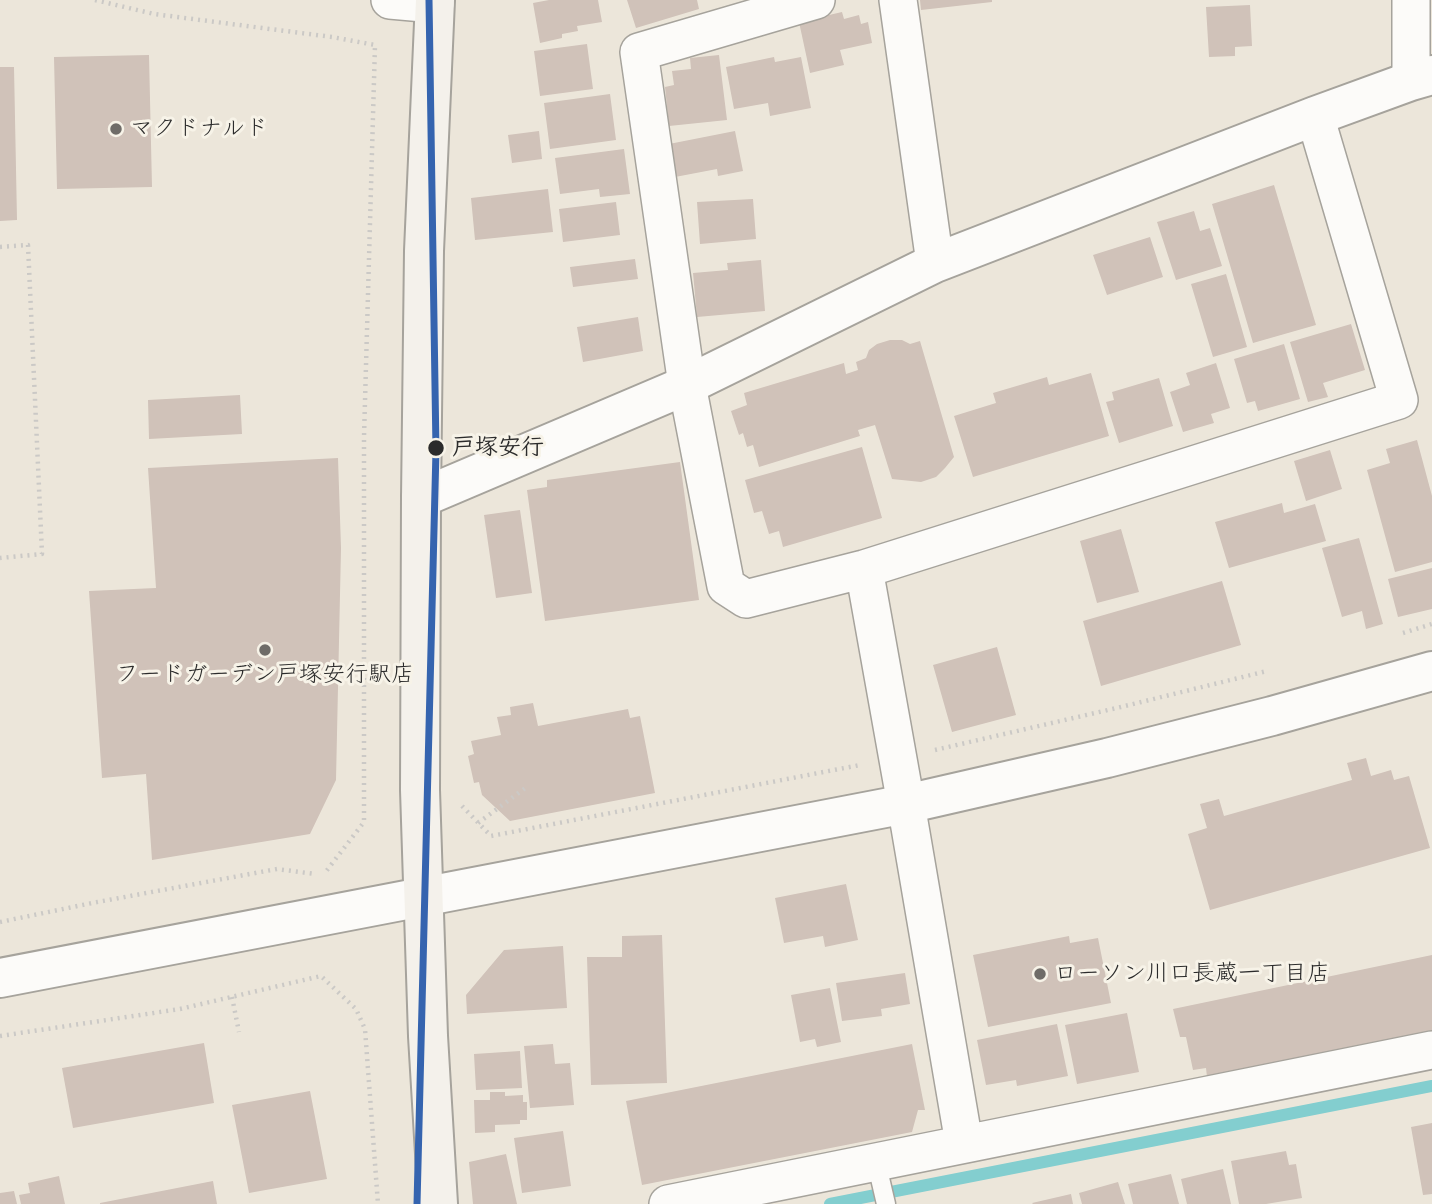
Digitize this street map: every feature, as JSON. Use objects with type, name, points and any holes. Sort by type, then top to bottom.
[{"type":"main road","points":[[435,2],[424,251],[420,790],[438,1204]]},
{"type":"street","points":[[390,0],[435,2]]},
{"type":"street","points":[[817,0],[639,52],[687,385],[726,586],[746,599],[863,569],[1399,400],[1315,116]]},
{"type":"street","points":[[898,0],[935,263]]},
{"type":"street","points":[[421,498],[687,385],[935,263],[1315,116],[1421,78],[1411,0]]},
{"type":"street","points":[[863,569],[964,1143]]},
{"type":"street","points":[[0,978],[906,804],[1119,755],[1432,671]]},
{"type":"street","points":[[668,1204],[1432,1050]]},
{"type":"lane","points":[[876,1161],[886,1204]]},
{"type":"path","points":[[0,922],[277,869],[323,874],[364,822],[364,437],[375,46],[332,37],[154,14],[95,0]]},
{"type":"path","points":[[0,247],[28,245],[42,554],[0,558]]},
{"type":"path","points":[[1393,636],[1432,624]]},
{"type":"path","points":[[930,751],[1277,669]]},
{"type":"path","points":[[478,823],[528,786]]},
{"type":"path","points":[[0,1035],[180,1009],[321,976],[356,1009],[365,1029],[378,1204]]},
{"type":"path","points":[[232,997],[239,1032]]},
{"type":"building","points":[[549,0],[598,0],[602,22],[577,26],[578,31],[540,43],[533,3]]},
{"type":"building","points":[[627,0],[697,0],[699,9],[636,28]]},
{"type":"building","points":[[920,0],[992,0],[992,2],[921,10]]},
{"type":"building","points":[[1250,5],[1252,46],[1235,47],[1235,56],[1209,57],[1206,7]]},
{"type":"building","points":[[842,12],[844,19],[859,15],[861,24],[868,22],[872,43],[840,50],[844,65],[810,73],[799,22]]},
{"type":"building","points":[[587,44],[593,89],[540,96],[534,51]]},
{"type":"building","points":[[149,55],[152,187],[57,189],[54,57]]},
{"type":"building","points":[[719,55],[727,120],[669,126],[665,87],[674,85],[672,71],[691,69],[690,58]]},
{"type":"building","points":[[774,57],[775,62],[801,57],[811,108],[770,116],[768,103],[734,109],[726,67]]},
{"type":"building","points":[[0,67],[14,67],[17,220],[0,221]]},
{"type":"building","points":[[610,94],[616,140],[550,149],[544,103]]},
{"type":"building","points":[[539,131],[542,159],[512,163],[508,135]]},
{"type":"building","points":[[735,131],[743,171],[718,176],[717,169],[675,177],[669,144]]},
{"type":"building","points":[[624,149],[630,194],[600,197],[599,189],[560,194],[555,158]]},
{"type":"building","points":[[1274,185],[1316,325],[1253,343],[1212,204]]},
{"type":"building","points":[[548,189],[553,232],[475,240],[471,198]]},
{"type":"building","points":[[753,199],[756,239],[700,244],[697,202]]},
{"type":"building","points":[[616,202],[620,235],[563,242],[559,209]]},
{"type":"building","points":[[1194,211],[1200,231],[1210,228],[1222,266],[1176,280],[1157,222]]},
{"type":"building","points":[[1150,237],[1163,277],[1107,295],[1093,255]]},
{"type":"building","points":[[635,259],[638,279],[573,287],[570,267]]},
{"type":"building","points":[[761,260],[765,311],[697,317],[693,273],[728,270],[727,263]]},
{"type":"building","points":[[1226,274],[1247,347],[1213,357],[1191,284]]},
{"type":"building","points":[[638,317],[643,351],[583,362],[577,327]]},
{"type":"building","points":[[1351,324],[1365,370],[1323,383],[1328,397],[1308,402],[1290,342]]},
{"type":"building","points":[[902,340],[910,344],[920,341],[954,457],[936,477],[921,482],[892,479],[875,425],[858,430],[860,436],[759,467],[753,445],[747,447],[743,433],[739,435],[731,411],[747,405],[744,393],[844,363],[846,374],[858,370],[856,362],[866,358],[869,350],[877,344]]},
{"type":"building","points":[[1284,344],[1300,399],[1258,411],[1255,401],[1247,403],[1234,359]]},
{"type":"building","points":[[1216,363],[1230,408],[1211,414],[1214,423],[1183,432],[1170,392],[1190,385],[1186,373]]},
{"type":"building","points":[[1091,373],[1109,436],[973,477],[954,416],[996,403],[993,393],[1047,377],[1049,385]]},
{"type":"building","points":[[1159,378],[1173,426],[1119,443],[1106,402],[1114,400],[1112,392]]},
{"type":"building","points":[[240,395],[242,434],[149,439],[148,400]]},
{"type":"building","points":[[1417,440],[1432,496],[1432,562],[1395,572],[1367,470],[1390,463],[1386,449]]},
{"type":"building","points":[[862,447],[882,518],[783,547],[779,531],[769,534],[762,511],[754,513],[745,480]]},
{"type":"building","points":[[1330,450],[1342,489],[1306,501],[1294,461]]},
{"type":"building","points":[[338,458],[341,548],[336,780],[310,834],[152,860],[146,774],[102,778],[89,591],[156,588],[148,468]]},
{"type":"building","points":[[680,462],[699,600],[545,621],[527,490],[547,487],[547,480]]},
{"type":"building","points":[[1282,503],[1284,513],[1315,504],[1326,541],[1229,568],[1215,522]]},
{"type":"building","points":[[520,510],[532,593],[496,598],[484,515]]},
{"type":"building","points":[[1121,529],[1139,592],[1097,603],[1080,541]]},
{"type":"building","points":[[1359,538],[1383,624],[1366,629],[1362,611],[1342,617],[1322,548]]},
{"type":"building","points":[[1432,568],[1432,609],[1398,617],[1388,579]]},
{"type":"building","points":[[1222,581],[1241,645],[1101,686],[1083,621]]},
{"type":"building","points":[[997,647],[1016,715],[952,732],[933,665]]},
{"type":"building","points":[[533,703],[538,726],[628,709],[630,718],[640,716],[655,793],[510,821],[482,795],[479,782],[474,783],[468,756],[474,754],[471,741],[501,735],[497,717],[511,715],[510,707]]},
{"type":"building","points":[[1366,758],[1371,776],[1391,770],[1394,780],[1409,776],[1430,848],[1210,910],[1188,834],[1207,828],[1200,804],[1219,799],[1224,816],[1352,780],[1347,763]]},
{"type":"building","points":[[846,884],[858,940],[825,947],[823,936],[784,943],[775,898]]},
{"type":"building","points":[[662,935],[667,1083],[591,1085],[587,957],[622,957],[622,936]]},
{"type":"building","points":[[1069,936],[1070,943],[1098,938],[1111,1003],[988,1027],[973,955]]},
{"type":"building","points":[[563,946],[567,1008],[467,1014],[466,995],[504,950]]},
{"type":"building","points":[[1432,955],[1432,1031],[1207,1077],[1206,1068],[1193,1070],[1186,1037],[1180,1037],[1173,1009]]},
{"type":"building","points":[[905,973],[910,1004],[881,1009],[882,1016],[842,1021],[836,983]]},
{"type":"building","points":[[830,988],[841,1042],[817,1047],[815,1039],[800,1042],[791,995]]},
{"type":"building","points":[[1127,1013],[1139,1072],[1077,1084],[1065,1025]]},
{"type":"building","points":[[1057,1024],[1068,1076],[1017,1086],[1016,1080],[986,1085],[977,1040]]},
{"type":"building","points":[[204,1043],[214,1103],[73,1128],[62,1068]]},
{"type":"building","points":[[553,1044],[555,1064],[570,1063],[574,1105],[530,1108],[524,1046]]},
{"type":"building","points":[[912,1044],[925,1110],[918,1110],[912,1132],[642,1185],[626,1101]]},
{"type":"building","points":[[520,1051],[522,1088],[476,1090],[474,1054]]},
{"type":"building","points":[[310,1091],[327,1179],[249,1193],[232,1105]]},
{"type":"building","points":[[490,1092],[505,1092],[505,1096],[523,1095],[523,1102],[527,1102],[527,1120],[520,1120],[520,1124],[495,1125],[495,1132],[475,1133],[474,1100],[490,1100]]},
{"type":"building","points":[[1432,1123],[1432,1194],[1423,1195],[1411,1127]]},
{"type":"building","points":[[563,1131],[571,1186],[522,1193],[514,1138]]},
{"type":"building","points":[[1286,1151],[1289,1165],[1296,1164],[1302,1198],[1266,1204],[1239,1204],[1231,1161]]},
{"type":"building","points":[[506,1154],[517,1204],[473,1204],[469,1162]]},
{"type":"building","points":[[1223,1169],[1231,1204],[1187,1204],[1181,1179]]},
{"type":"building","points":[[1171,1174],[1179,1204],[1133,1204],[1128,1184]]},
{"type":"building","points":[[59,1176],[65,1204],[21,1204],[19,1195],[30,1193],[28,1183]]},
{"type":"building","points":[[213,1181],[217,1204],[100,1204],[100,1203]]},
{"type":"building","points":[[1118,1182],[1125,1204],[1082,1204],[1079,1193]]},
{"type":"building","points":[[14,1191],[17,1204],[0,1204],[0,1193]]},
{"type":"building","points":[[1071,1194],[1073,1204],[1032,1203]]},
{"type":"waterway","points":[[830,1204],[1432,1086]]},
{"type":"transit line","points":[[417,1204],[436,450],[429,0]]},
{"type":"place","name":"マクドナルド","points":[[116,129]]},
{"type":"place","name":"戸塚安行","points":[[436,448]]},
{"type":"place","name":"フードガーデン戸塚安行駅店","points":[[265,650]]},
{"type":"place","name":"ローソン川口長蔵一丁目店","points":[[1040,974]]}]
